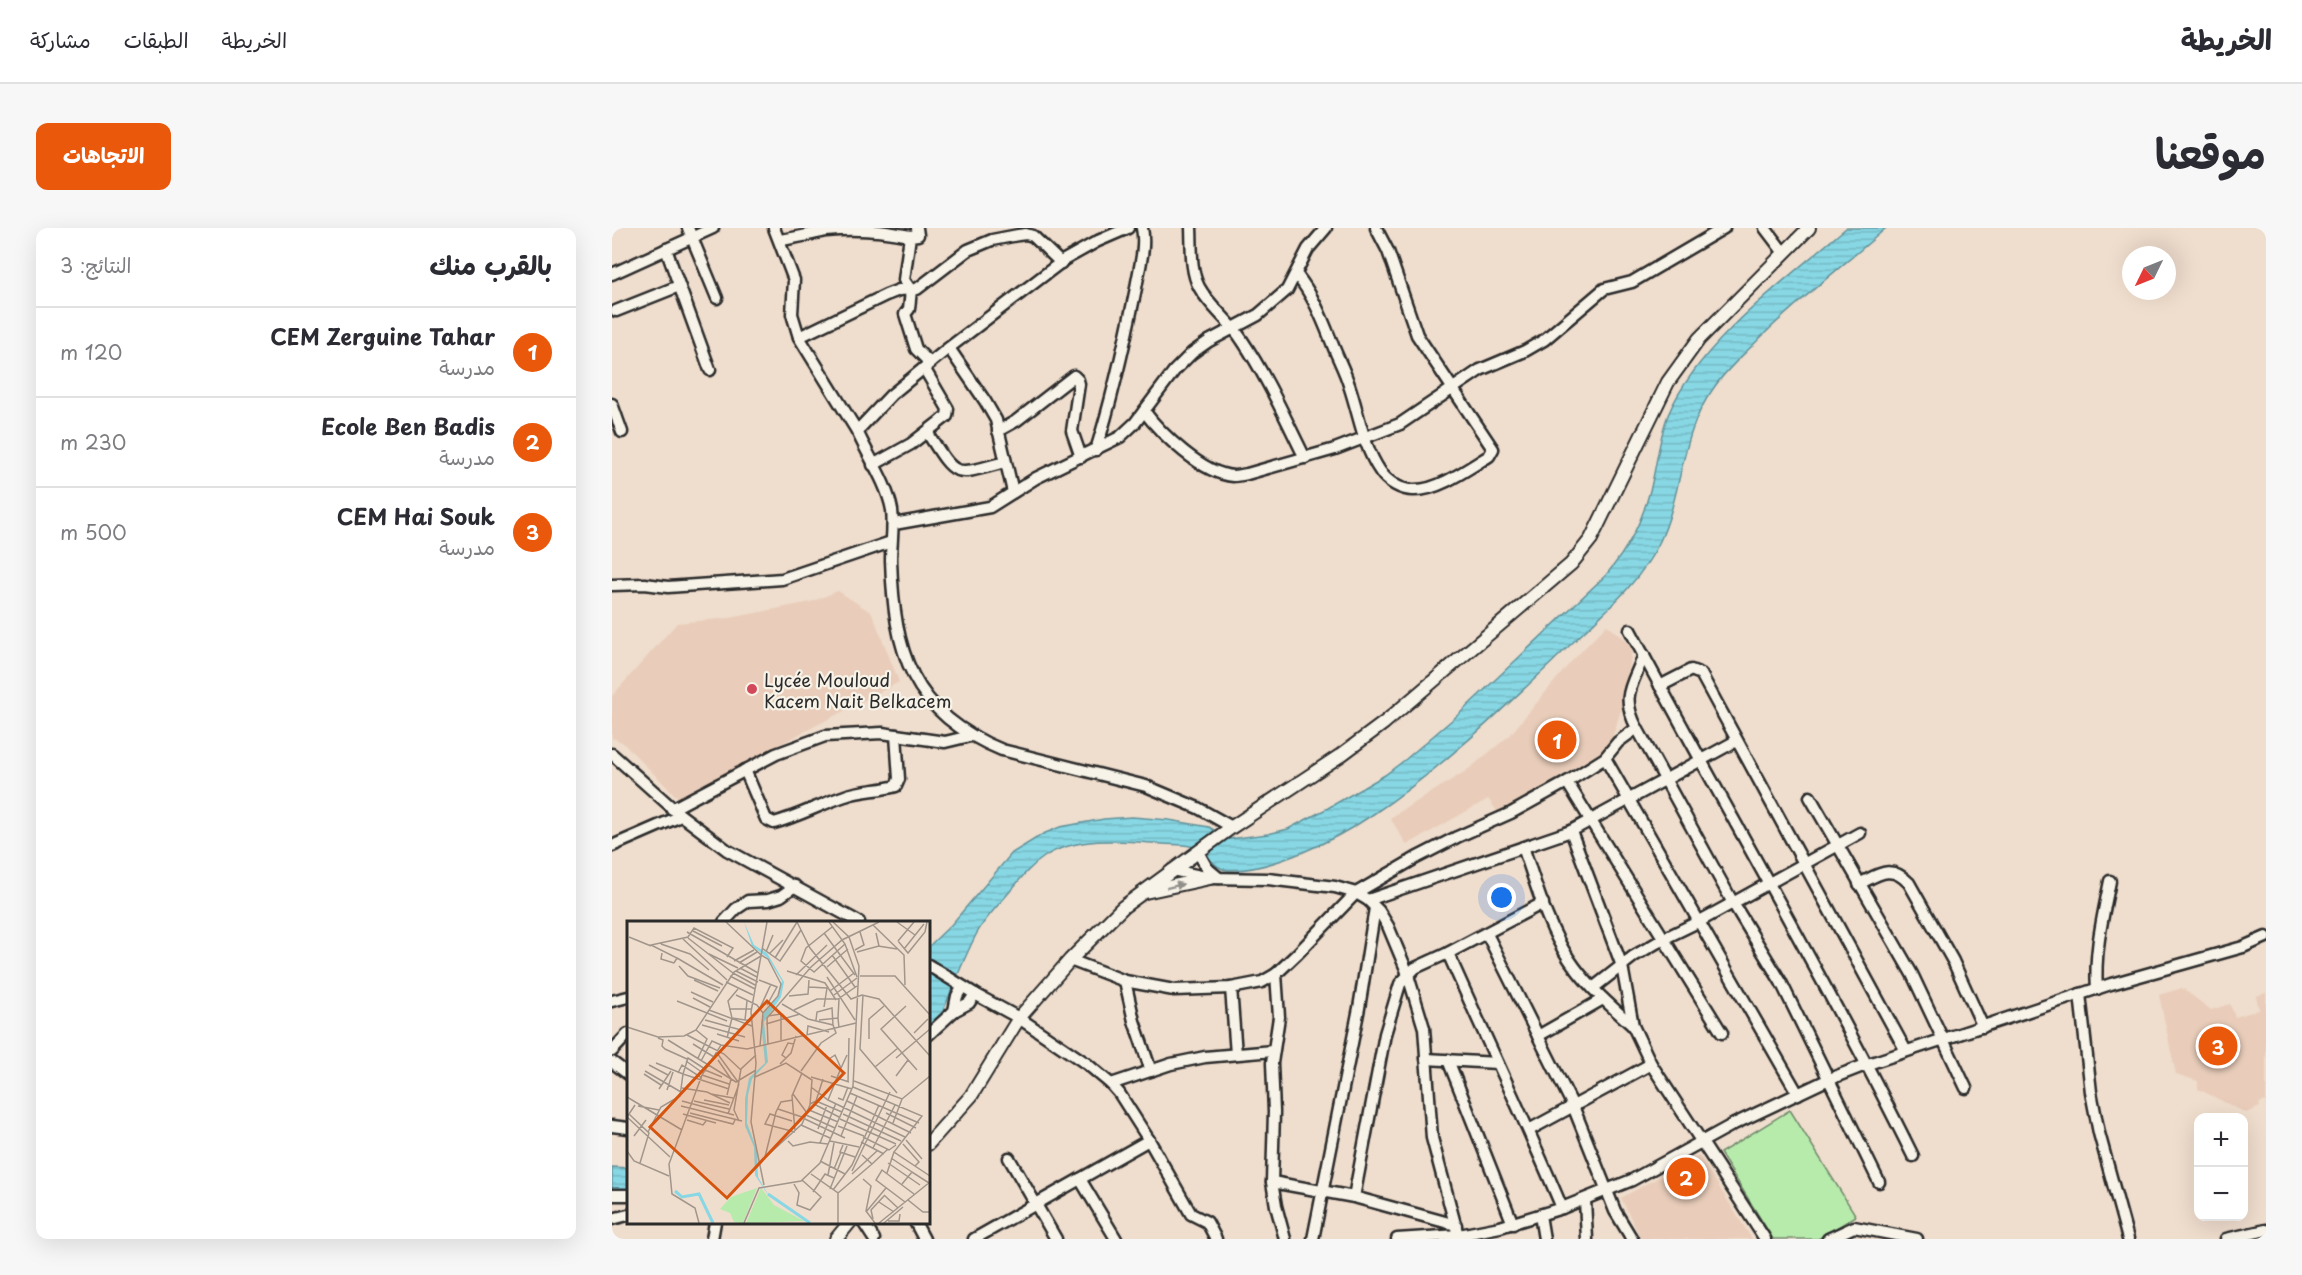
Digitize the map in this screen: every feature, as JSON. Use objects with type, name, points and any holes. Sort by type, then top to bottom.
[{"type":"main road","points":[[930,1142],[971,1096],[1019,1018],[1070,960],[1141,893],[1384,723],[1571,564],[1591,539],[1668,382],[1699,339],[1808,228]]},
{"type":"main road","points":[[1141,893],[1214,878]]},
{"type":"main road","points":[[836,1239],[848,1224]]},
{"type":"street","points":[[612,274],[666,249],[690,233],[713,228]]},
{"type":"street","points":[[774,228],[794,280],[792,314],[799,337],[857,431],[891,507],[894,524],[891,542],[899,637],[907,666],[927,700],[970,736],[1002,750],[1146,786],[1198,808],[1228,831]]},
{"type":"street","points":[[993,228],[997,239]]},
{"type":"street","points":[[857,431],[891,395],[1061,263],[1112,231],[1128,228]]},
{"type":"street","points":[[1096,450],[1108,413],[1131,312],[1143,243],[1142,228]]},
{"type":"street","points":[[1191,228],[1194,275],[1199,287],[1240,337],[1267,380],[1305,458]]},
{"type":"street","points":[[894,524],[990,507],[1036,478],[1096,450],[1127,431],[1181,363],[1209,341],[1233,330],[1271,306],[1287,290],[1308,249],[1326,228]]},
{"type":"street","points":[[1296,274],[1317,306],[1349,383],[1365,438],[1381,473],[1404,489],[1420,490],[1450,479],[1489,456],[1493,449],[1418,335],[1392,261],[1376,228]]},
{"type":"street","points":[[1144,411],[1169,440],[1215,471],[1233,476],[1247,474],[1305,458],[1365,438],[1412,417],[1479,370],[1525,351],[1544,340],[1604,290],[1632,282],[1724,228]]},
{"type":"street","points":[[1765,228],[1784,253]]},
{"type":"street","points":[[780,240],[825,231],[853,229],[913,232],[904,280],[911,290],[909,309],[905,314],[916,349],[927,366],[948,413],[944,419],[911,444],[873,465]]},
{"type":"street","points":[[799,337],[886,295],[923,285],[968,250],[997,239],[1033,232],[1061,263]]},
{"type":"street","points":[[690,233],[717,298]]},
{"type":"street","points":[[666,249],[710,370]]},
{"type":"street","points":[[613,308],[679,286]]},
{"type":"street","points":[[949,348],[996,420],[1013,492]]},
{"type":"street","points":[[998,431],[1016,421],[1074,376],[1079,384],[1072,431],[1081,457]]},
{"type":"street","points":[[612,404],[617,427]]},
{"type":"street","points":[[927,432],[944,459],[958,472],[1005,462]]},
{"type":"street","points":[[612,585],[645,584],[668,587],[782,579],[891,542]]},
{"type":"street","points":[[1630,630],[1868,1064],[1913,1156]]},
{"type":"street","points":[[1644,655],[1628,697],[1629,713],[1733,903],[1781,982],[1827,1080],[1879,1182]]},
{"type":"street","points":[[1660,686],[1691,670],[1701,674],[1906,1052]]},
{"type":"street","points":[[1070,960],[1125,981],[1174,990],[1231,988],[1262,982],[1276,974],[1332,921],[1356,893],[1437,848],[1511,813],[1567,782],[1605,758],[1618,742],[1637,728]]},
{"type":"street","points":[[612,846],[677,812],[745,770],[776,754],[825,736],[852,733],[896,735],[945,742],[970,736]]},
{"type":"street","points":[[745,770],[766,819],[774,823],[796,817],[847,795],[896,786],[899,779],[896,735]]},
{"type":"street","points":[[1372,904],[1571,831],[1736,741]]},
{"type":"street","points":[[612,754],[677,812],[728,850],[856,921]]},
{"type":"street","points":[[1605,758],[1798,1094]]},
{"type":"street","points":[[1567,782],[1722,1033]]},
{"type":"street","points":[[1810,797],[1912,974],[1966,1088]]},
{"type":"street","points":[[1571,831],[1622,966],[1633,1026],[1650,1064],[1765,1239]]},
{"type":"street","points":[[1593,988],[1665,938],[1860,833]]},
{"type":"street","points":[[1523,848],[1563,949],[1593,988],[1633,1026]]},
{"type":"street","points":[[1199,852],[1214,878]]},
{"type":"street","points":[[1172,870],[1214,878],[1314,883],[1356,893],[1372,904],[1388,926],[1407,974],[1424,1028],[1432,1138],[1458,1233]]},
{"type":"street","points":[[1859,884],[1887,872],[1902,875],[1909,883],[1953,961],[1983,1027]]},
{"type":"street","points":[[2097,989],[2095,970],[2110,881]]},
{"type":"street","points":[[725,921],[736,909],[748,901],[768,900],[781,896],[795,886]]},
{"type":"street","points":[[1354,1197],[1385,1034],[1396,993],[1407,974],[1543,903]]},
{"type":"street","points":[[1313,1239],[1359,1008],[1372,904]]},
{"type":"street","points":[[1487,934],[1573,1106],[1615,1211],[1632,1239]]},
{"type":"street","points":[[1399,1239],[1500,1227],[1585,1200],[1632,1180],[1827,1080],[1868,1064],[2080,994],[2232,951],[2266,937]]},
{"type":"street","points":[[1448,954],[1529,1130],[1562,1208]]},
{"type":"street","points":[[930,965],[1019,1018],[1087,1064],[1111,1084],[1149,1140],[1191,1214],[1207,1222],[1215,1239]]},
{"type":"street","points":[[1276,974],[1279,1017],[1273,1051],[1272,1182],[1285,1239]]},
{"type":"street","points":[[1125,981],[1134,1021],[1151,1071]]},
{"type":"street","points":[[954,1011],[959,984]]},
{"type":"street","points":[[1231,988],[1236,1054]]},
{"type":"street","points":[[930,1033],[954,1011],[969,1002],[975,994]]},
{"type":"street","points":[[2080,994],[2091,1092],[2099,1133],[2128,1239]]},
{"type":"street","points":[[612,1001],[627,997]]},
{"type":"street","points":[[1538,1036],[1603,999]]},
{"type":"street","points":[[612,1051],[627,1035]]},
{"type":"street","points":[[1111,1084],[1205,1057],[1273,1051]]},
{"type":"street","points":[[1426,1059],[1497,1063]]},
{"type":"street","points":[[1448,1060],[1513,1224]]},
{"type":"street","points":[[612,1062],[627,1073]]},
{"type":"street","points":[[1529,1130],[1650,1064]]},
{"type":"street","points":[[612,1126],[627,1128]]},
{"type":"street","points":[[974,1239],[995,1235],[1036,1205],[1149,1140]]},
{"type":"street","points":[[1008,1158],[1056,1239]]},
{"type":"street","points":[[1080,1179],[1116,1239]]},
{"type":"street","points":[[1272,1182],[1354,1197],[1458,1233]]},
{"type":"street","points":[[1585,1200],[1587,1239]]},
{"type":"street","points":[[612,1219],[627,1215]]},
{"type":"street","points":[[1540,1215],[1544,1239]]},
{"type":"street","points":[[712,1239],[715,1224]]},
{"type":"street","points":[[864,1224],[874,1239]]},
{"type":"street","points":[[916,1224],[924,1239]]},
{"type":"street","points":[[1498,1239],[1500,1227]]},
{"type":"street","points":[[1828,1239],[1854,1227],[1917,1239]]},
{"type":"street","points":[[2226,1239],[2266,1230]]},
{"type":"shaded area","name":"Lycée Mouloud Kacem Nait Belkacem","points":[[838,591],[872,613],[899,682],[678,798],[622,742],[612,738],[612,696],[677,623],[730,618],[811,602]]},
{"type":"shaded area","points":[[1607,625],[1633,646],[1623,703],[1610,746],[1500,815],[1488,799],[1407,845],[1390,818],[1469,769],[1510,735],[1570,663]]},
{"type":"shaded area","points":[[2182,988],[2211,1010],[2230,1004],[2235,1017],[2259,1010],[2256,996],[2266,993],[2266,1101],[2259,1103],[2260,1107],[2246,1113],[2198,1089],[2198,1081],[2176,1074],[2159,995]]},
{"type":"shaded area","points":[[1699,1155],[1752,1239],[1641,1239],[1621,1198]]},
{"type":"green space","points":[[1790,1110],[1856,1216],[1818,1239],[1773,1239],[1720,1153]]},
{"type":"water","points":[[1846,228],[1886,228],[1786,314],[1722,377],[1702,406],[1694,425],[1668,522],[1660,541],[1641,572],[1606,611],[1473,736],[1398,797],[1341,834],[1303,852],[1263,866],[1222,869],[1201,850],[1183,845],[1102,841],[1071,845],[1057,850],[1033,865],[983,923],[939,1020],[930,1028],[930,945],[951,925],[1012,853],[1043,834],[1060,827],[1104,819],[1132,817],[1209,827],[1229,839],[1288,829],[1385,775],[1459,714],[1606,575],[1639,523],[1653,478],[1662,433],[1668,415],[1682,388],[1700,362],[1722,337],[1772,290]]},
{"type":"water","points":[[612,1167],[627,1168],[627,1191],[612,1191]]},
{"type":"place","name":"Lycée Mouloud Kacem Nait Belkacem","points":[[752,689]]},
{"type":"place","name":"CEM Zerguine Tahar","points":[[1557,740]]},
{"type":"place","name":"CEM Hai Souk","points":[[2218,1046]]},
{"type":"place","name":"Ecole Ben Badis","points":[[1686,1177]]}]
